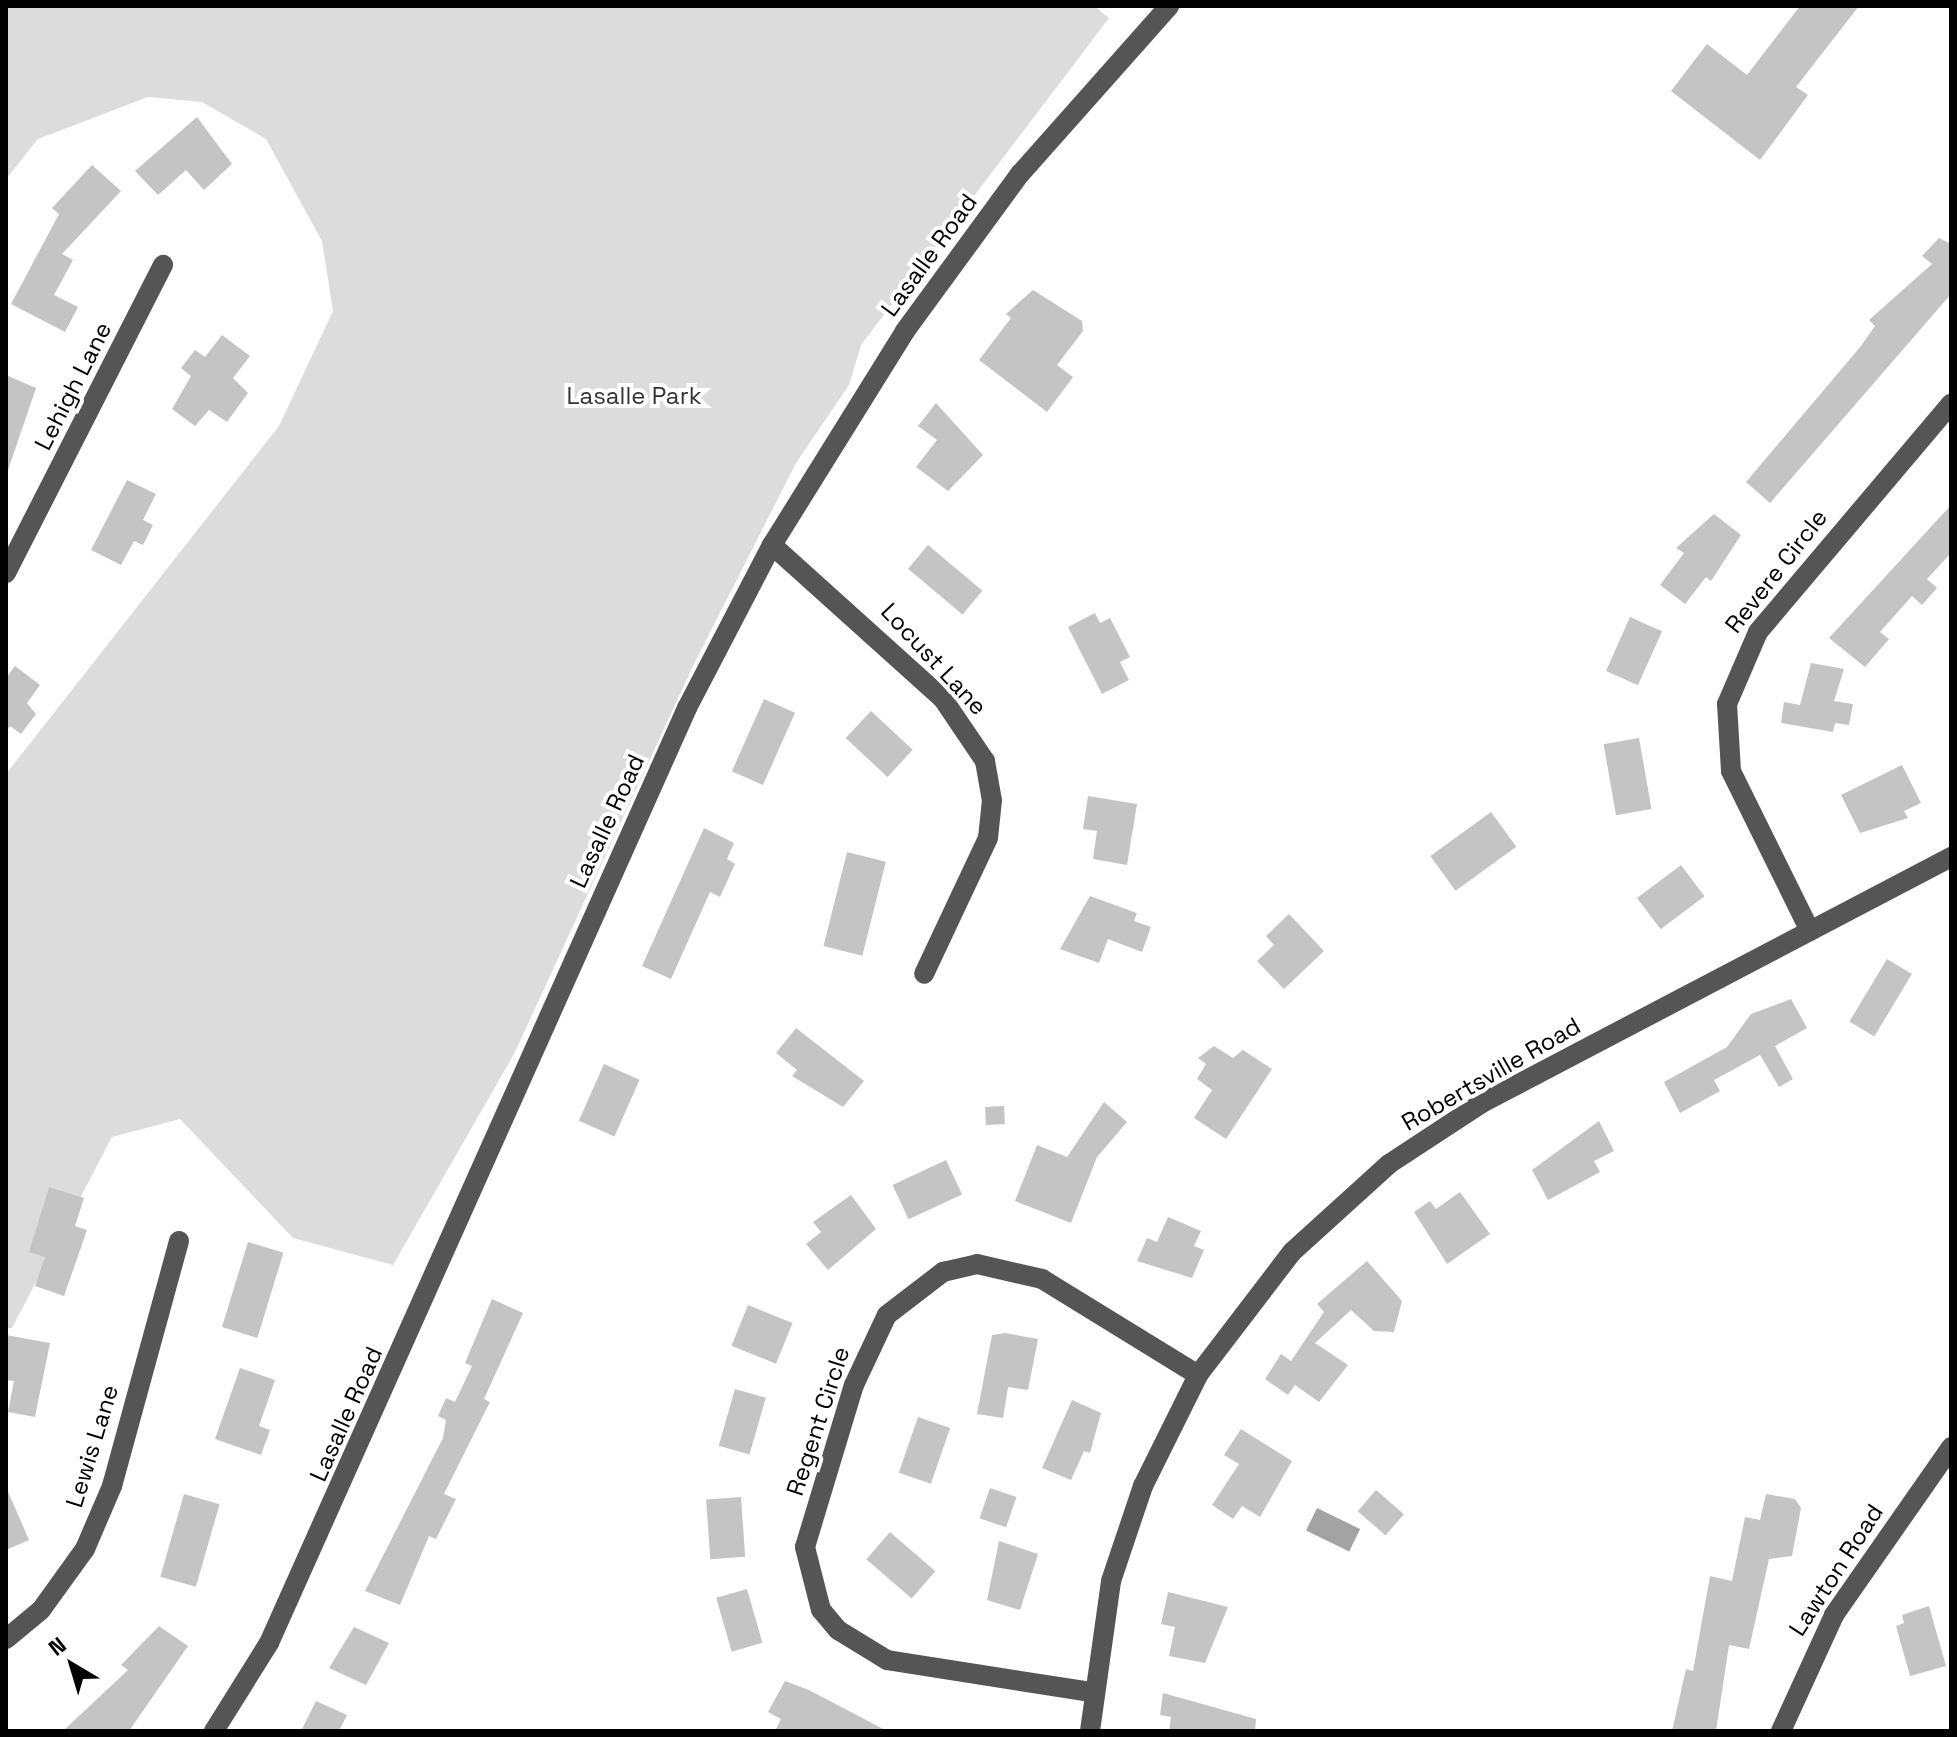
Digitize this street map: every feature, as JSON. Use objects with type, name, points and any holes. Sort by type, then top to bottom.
[{"type":"street","name":"Lasalle Road","points":[[214,1731],[281,1618],[687,708],[772,545],[949,271],[1020,174],[1169,6]]},
{"type":"street","name":"Lehigh Lane","points":[[6,573],[163,265]]},
{"type":"street","name":"Revere Circle","points":[[1810,931],[1731,771],[1727,704],[1758,632],[1951,404]]},
{"type":"street","name":"Locust Lane","points":[[772,545],[943,699],[985,761],[992,800],[988,838],[924,974]]},
{"type":"street","name":"Robertsville Road","points":[[1090,1731],[1091,1692],[1111,1581],[1143,1486],[1198,1375],[1292,1252],[1389,1164],[1482,1103],[1951,857]]},
{"type":"street","name":"Lewis Lane","points":[[6,1639],[65,1582],[112,1486],[179,1241]]},
{"type":"street","name":"Regent Circle","points":[[1091,1692],[887,1660],[838,1630],[821,1610],[805,1547],[854,1385],[887,1315],[943,1272],[977,1264],[1042,1279],[1198,1375]]},
{"type":"street","name":"Lawton Road","points":[[1781,1731],[1834,1615],[1951,1447]]},
{"type":"green space","name":"Lasalle Park","points":[[6,6],[1094,6],[1109,18],[861,345],[849,385],[796,463],[692,668],[514,1054],[393,1265],[293,1238],[180,1119],[112,1137],[12,1328],[6,1328],[6,774],[279,426],[333,311],[322,241],[266,139],[202,102],[148,97],[38,139],[6,179]]},
{"type":"shaded area","points":[[1317,1508],[1360,1529],[1349,1552],[1306,1530]]},
{"type":"building","points":[[1800,6],[1859,6],[1796,87],[1808,95],[1760,160],[1671,91],[1707,44],[1747,75]]},
{"type":"building","points":[[197,117],[232,164],[204,190],[186,170],[158,195],[135,171]]},
{"type":"building","points":[[92,165],[121,191],[62,254],[73,260],[54,295],[78,307],[65,332],[11,304],[59,214],[52,208]]},
{"type":"building","points":[[1939,238],[1951,244],[1951,294],[1770,503],[1746,482],[1861,346],[1875,326],[1869,320],[1932,264],[1922,256]]},
{"type":"building","points":[[1033,290],[1082,321],[1083,331],[1057,365],[1073,377],[1047,412],[979,360],[1011,318],[1006,314]]},
{"type":"building","points":[[222,335],[250,356],[233,378],[248,393],[227,422],[209,410],[195,426],[172,409],[191,376],[181,368],[195,350],[205,357]]},
{"type":"building","points":[[6,375],[36,388],[6,476]]},
{"type":"building","points":[[936,403],[983,455],[948,491],[916,467],[937,440],[918,426]]},
{"type":"building","points":[[127,480],[156,494],[143,520],[153,525],[143,545],[134,541],[121,565],[91,550]]},
{"type":"building","points":[[1951,505],[1951,553],[1927,579],[1937,588],[1922,605],[1912,596],[1880,632],[1889,639],[1865,667],[1829,638]]},
{"type":"building","points":[[1714,514],[1741,535],[1711,581],[1706,577],[1685,604],[1660,585],[1684,553],[1676,548]]},
{"type":"building","points":[[928,545],[982,591],[962,614],[908,569]]},
{"type":"building","points":[[1095,613],[1100,623],[1110,618],[1130,657],[1120,662],[1129,680],[1102,694],[1068,627]]},
{"type":"building","points":[[1630,617],[1662,631],[1638,685],[1606,671]]},
{"type":"building","points":[[1811,663],[1844,669],[1834,701],[1853,704],[1849,725],[1835,723],[1833,732],[1781,723],[1784,702],[1800,705]]},
{"type":"building","points":[[15,666],[40,685],[27,703],[36,714],[21,734],[10,726],[6,732],[6,678]]},
{"type":"building","points":[[764,699],[795,713],[763,785],[732,771]]},
{"type":"building","points":[[871,711],[913,750],[887,777],[846,738]]},
{"type":"building","points":[[1639,738],[1652,809],[1616,815],[1604,744]]},
{"type":"building","points":[[1902,765],[1921,803],[1904,811],[1908,818],[1860,833],[1841,795]]},
{"type":"building","points":[[1088,796],[1137,804],[1127,865],[1093,859],[1097,831],[1083,829]]},
{"type":"building","points":[[1491,812],[1516,847],[1456,891],[1430,856]]},
{"type":"building","points":[[704,828],[734,843],[727,859],[735,864],[720,897],[710,892],[671,979],[642,966]]},
{"type":"building","points":[[847,852],[886,862],[862,956],[824,946]]},
{"type":"building","points":[[1681,865],[1704,896],[1661,929],[1637,898]]},
{"type":"building","points":[[1090,896],[1137,913],[1134,921],[1151,927],[1142,952],[1108,939],[1099,963],[1060,949]]},
{"type":"building","points":[[1289,914],[1324,951],[1284,989],[1257,961],[1274,945],[1266,936]]},
{"type":"building","points":[[1887,959],[1912,974],[1874,1037],[1849,1022]]},
{"type":"building","points":[[1791,999],[1807,1028],[1775,1046],[1793,1079],[1779,1087],[1760,1055],[1714,1080],[1720,1091],[1680,1113],[1664,1082],[1727,1047],[1751,1014]]},
{"type":"building","points":[[796,1028],[864,1081],[843,1107],[792,1076],[797,1070],[776,1053]]},
{"type":"building","points":[[1214,1046],[1233,1058],[1243,1050],[1272,1069],[1226,1139],[1194,1118],[1212,1090],[1197,1079],[1206,1064],[1198,1058]]},
{"type":"building","points":[[604,1064],[640,1080],[614,1137],[579,1121]]},
{"type":"building","points":[[1104,1102],[1127,1122],[1097,1157],[1071,1223],[1015,1201],[1037,1145],[1067,1157]]},
{"type":"building","points":[[1004,1106],[1005,1124],[986,1125],[985,1107]]},
{"type":"building","points":[[1599,1121],[1614,1151],[1594,1161],[1600,1172],[1548,1200],[1532,1170]]},
{"type":"building","points":[[946,1160],[962,1194],[909,1219],[893,1185]]},
{"type":"building","points":[[49,1187],[84,1198],[75,1226],[87,1230],[64,1296],[35,1286],[45,1257],[29,1252]]},
{"type":"building","points":[[1460,1192],[1490,1234],[1447,1264],[1414,1212],[1430,1201],[1436,1209]]},
{"type":"building","points":[[851,1195],[876,1229],[828,1270],[806,1244],[821,1232],[813,1222]]},
{"type":"building","points":[[1168,1217],[1201,1231],[1194,1246],[1204,1250],[1192,1278],[1137,1261],[1147,1238],[1157,1242]]},
{"type":"building","points":[[248,1242],[283,1253],[257,1338],[222,1327]]},
{"type":"building","points":[[1367,1261],[1402,1301],[1394,1332],[1374,1331],[1351,1310],[1315,1343],[1348,1365],[1319,1402],[1295,1385],[1288,1395],[1265,1379],[1281,1354],[1291,1361],[1324,1312],[1317,1304]]},
{"type":"building","points":[[492,1299],[523,1313],[484,1399],[490,1402],[444,1494],[456,1499],[436,1539],[429,1536],[400,1605],[365,1591],[443,1438],[446,1420],[438,1416],[446,1398],[455,1402],[472,1366],[465,1363]]},
{"type":"building","points":[[748,1305],[793,1323],[776,1364],[732,1346]]},
{"type":"building","points":[[1005,1333],[1038,1339],[1028,1390],[1008,1387],[1003,1418],[977,1414],[992,1335]]},
{"type":"building","points":[[6,1335],[50,1343],[35,1417],[8,1412],[14,1381],[6,1380]]},
{"type":"building","points":[[240,1368],[275,1380],[259,1426],[270,1430],[261,1455],[215,1439]]},
{"type":"building","points":[[735,1389],[766,1398],[749,1455],[719,1446]]},
{"type":"building","points":[[1072,1400],[1101,1413],[1090,1453],[1084,1451],[1071,1480],[1042,1468]]},
{"type":"building","points":[[918,1417],[950,1428],[931,1484],[899,1473]]},
{"type":"building","points":[[1241,1429],[1292,1461],[1260,1517],[1242,1506],[1233,1519],[1212,1505],[1239,1464],[1224,1455]]},
{"type":"building","points":[[6,1487],[29,1540],[6,1550]]},
{"type":"building","points":[[990,1488],[1016,1497],[1006,1527],[980,1518]]},
{"type":"building","points":[[1376,1490],[1404,1514],[1386,1535],[1358,1511]]},
{"type":"building","points":[[184,1494],[220,1504],[196,1587],[160,1577]]},
{"type":"building","points":[[1766,1494],[1795,1499],[1801,1508],[1792,1556],[1769,1559],[1749,1649],[1729,1645],[1716,1731],[1672,1731],[1686,1669],[1693,1671],[1710,1576],[1732,1581],[1745,1517],[1760,1520]]},
{"type":"building","points":[[741,1497],[745,1557],[710,1559],[706,1499]]},
{"type":"building","points":[[890,1532],[935,1571],[912,1599],[866,1559]]},
{"type":"building","points":[[999,1541],[1038,1554],[1020,1610],[987,1600]]},
{"type":"building","points":[[747,1589],[762,1643],[732,1652],[716,1598]]},
{"type":"building","points":[[1168,1592],[1228,1607],[1205,1663],[1169,1656],[1175,1627],[1161,1624]]},
{"type":"building","points":[[1929,1606],[1946,1666],[1910,1676],[1896,1626],[1904,1623],[1902,1615]]},
{"type":"building","points":[[159,1626],[188,1646],[129,1731],[63,1731],[128,1670],[121,1665]]},
{"type":"building","points":[[354,1627],[389,1643],[366,1685],[329,1668]]},
{"type":"building","points":[[785,1681],[809,1690],[887,1731],[775,1731],[781,1719],[768,1712]]},
{"type":"building","points":[[1163,1693],[1256,1719],[1255,1731],[1169,1731],[1171,1717],[1160,1715]]},
{"type":"building","points":[[316,1701],[347,1715],[339,1731],[301,1731]]}]
